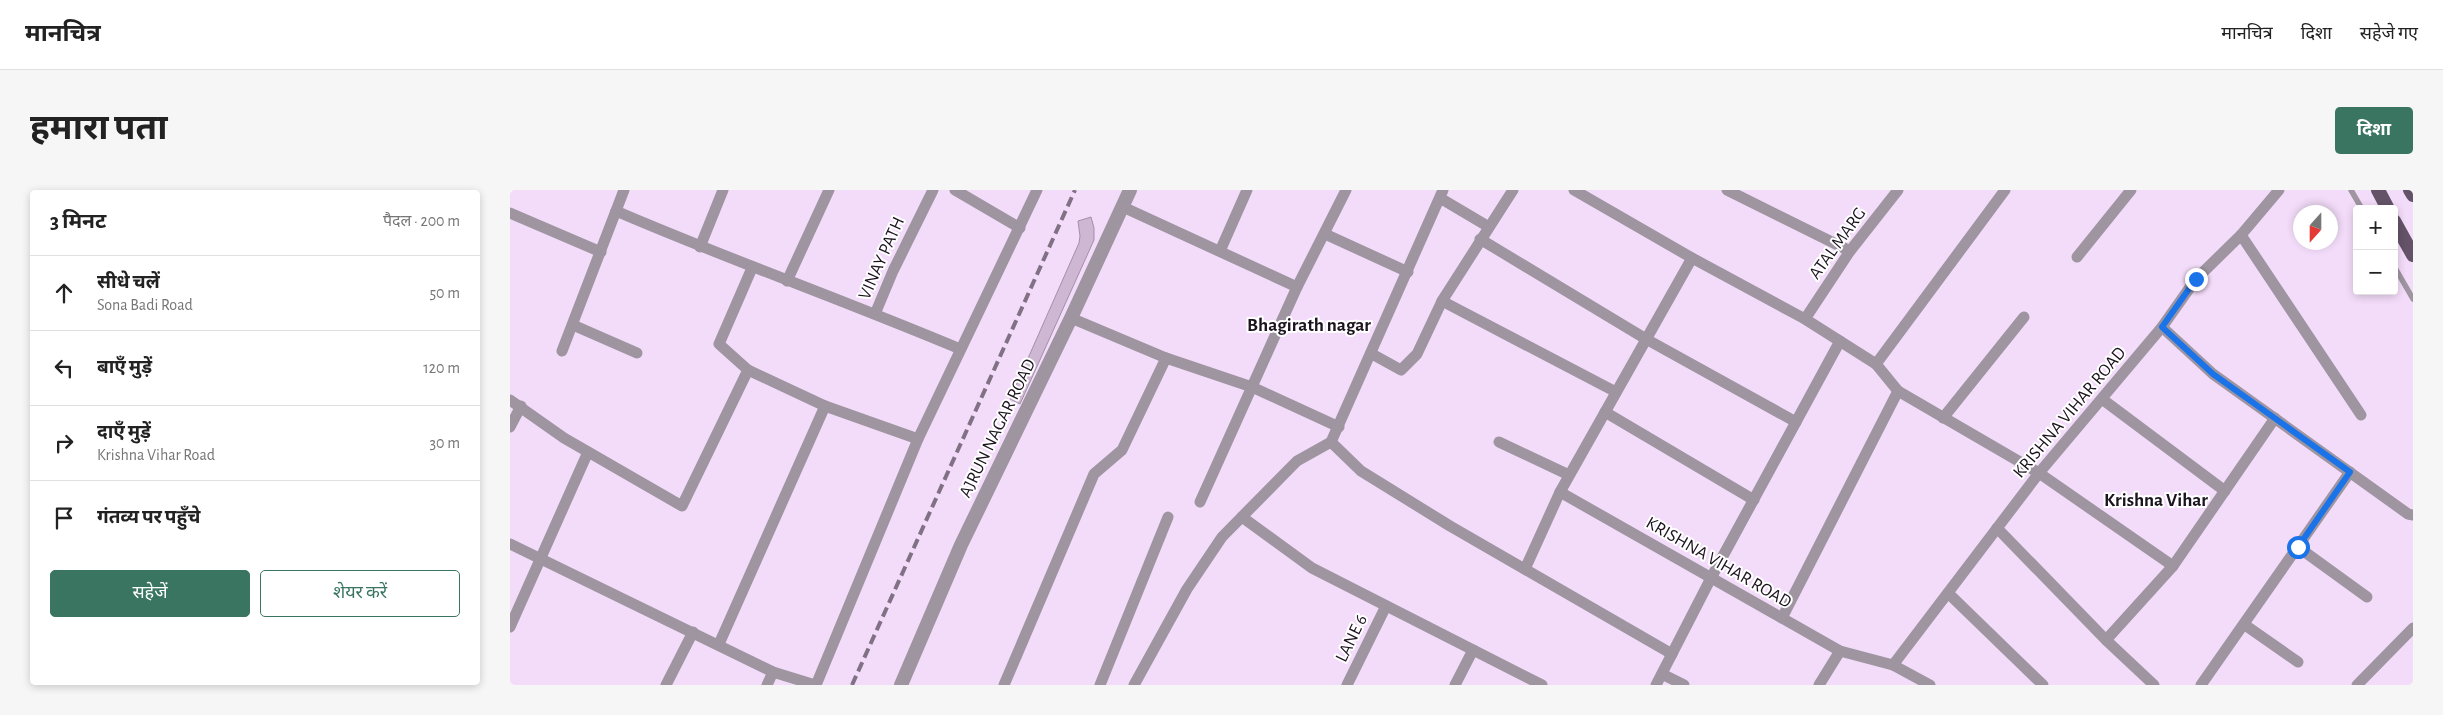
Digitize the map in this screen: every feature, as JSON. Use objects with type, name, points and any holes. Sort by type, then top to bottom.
[{"type":"main road","points":[[2378,190],[2386,205]]},
{"type":"main road","points":[[2410,190],[2413,195]]},
{"type":"main road","points":[[2398,227],[2413,255]]},
{"type":"street","points":[[562,351],[624,190]]},
{"type":"street","points":[[700,247],[723,190]]},
{"type":"street","points":[[787,280],[829,190]]},
{"type":"street","name":"VINAY PATH","points":[[876,314],[905,246],[933,190]]},
{"type":"street","points":[[955,190],[1020,228]]},
{"type":"street","points":[[510,544],[774,672],[816,685],[918,439],[1020,228],[1036,190]]},
{"type":"street","name":"AJRUN NAGAR ROAD","points":[[901,685],[961,545],[1071,318],[1130,190]]},
{"type":"street","points":[[1220,251],[1247,190]]},
{"type":"street","points":[[1200,502],[1297,287],[1346,190]]},
{"type":"street","points":[[1372,354],[1401,370],[1418,354],[1442,301],[1514,190]]},
{"type":"street","points":[[1574,190],[1692,258],[1805,319],[1876,364],[1898,391],[2039,473],[2173,566]]},
{"type":"street","points":[[1727,190],[1850,251]]},
{"type":"street","name":"ATAL MARG","points":[[1805,319],[1850,251],[1898,190]]},
{"type":"street","points":[[1876,364],[2005,190]]},
{"type":"street","points":[[2077,257],[2131,190]]},
{"type":"street","name":"KRISHNA VIHAR ROAD","points":[[1894,665],[2039,473],[2162,327],[2196,279],[2241,235],[2279,190]]},
{"type":"street","points":[[1134,685],[1187,589],[1222,537],[1297,461],[1331,442],[1442,194],[1489,227]]},
{"type":"street","points":[[1122,207],[1297,287]]},
{"type":"street","points":[[616,211],[752,268],[876,314],[960,349]]},
{"type":"street","points":[[510,213],[601,252]]},
{"type":"street","points":[[1325,234],[1408,272]]},
{"type":"street","points":[[2241,235],[2361,415]]},
{"type":"street","points":[[1480,240],[1646,339],[1796,422]]},
{"type":"street","points":[[1525,569],[1569,475],[1692,258]]},
{"type":"street","points":[[752,268],[720,344],[748,370],[825,406],[918,439]]},
{"type":"street","points":[[1442,301],[1616,392]]},
{"type":"street","points":[[1071,318],[1166,358],[1252,387],[1339,427]]},
{"type":"street","points":[[1942,418],[2024,318]]},
{"type":"street","points":[[573,325],[637,353]]},
{"type":"street","points":[[2162,327],[2213,374],[2408,514],[2413,515]]},
{"type":"street","points":[[1656,685],[1711,578],[1840,341]]},
{"type":"street","points":[[1004,685],[1094,474],[1122,450],[1166,358]]},
{"type":"street","points":[[510,427],[515,403],[588,452],[682,506],[748,370]]},
{"type":"street","points":[[1782,618],[1898,391]]},
{"type":"street","points":[[2102,399],[2225,491]]},
{"type":"street","points":[[719,644],[825,406]]},
{"type":"street","points":[[1605,412],[1754,500]]},
{"type":"street","points":[[2106,640],[2173,566],[2275,418]]},
{"type":"street","points":[[1331,442],[1362,471],[1525,569],[1672,654]]},
{"type":"street","points":[[1499,442],[1569,475]]},
{"type":"street","points":[[510,627],[542,559],[588,452]]},
{"type":"street","points":[[2201,685],[2350,472]]},
{"type":"street","name":"KRISHNA VIHAR ROAD","points":[[1560,492],[1840,651],[1894,665],[1923,683]]},
{"type":"street","points":[[1100,685],[1168,517]]},
{"type":"street","points":[[1242,517],[1312,568],[1541,685]]},
{"type":"street","points":[[1998,528],[2106,640],[2154,685]]},
{"type":"street","points":[[2298,547],[2367,597]]},
{"type":"street","points":[[1948,593],[2043,685]]},
{"type":"street","name":"LANE 6","points":[[1347,685],[1386,606]]},
{"type":"street","points":[[2244,625],[2298,662]]},
{"type":"street","points":[[2357,685],[2413,628]]},
{"type":"street","points":[[666,685],[693,632]]},
{"type":"street","points":[[1455,685],[1473,650]]},
{"type":"street","points":[[1819,685],[1840,651]]},
{"type":"street","points":[[767,685],[774,672]]},
{"type":"street","points":[[1662,674],[1684,685]]},
{"type":"lane","points":[[2351,190],[2360,205]]},
{"type":"lane","points":[[2398,273],[2413,299]]},
{"type":"building","points":[[1091,217],[1094,228],[1094,240],[1020,404],[1010,399],[1079,243],[1078,221]]},
{"type":"railway","points":[[852,685],[1075,190]]},
{"type":"district","name":"Bhagirath nagar","points":[[1309,324]]},
{"type":"district","name":"Krishna Vihar","points":[[2156,499]]},
{"type":"route","points":[[2196,279],[2162,327],[2213,374],[2350,472],[2298,547]]}]
